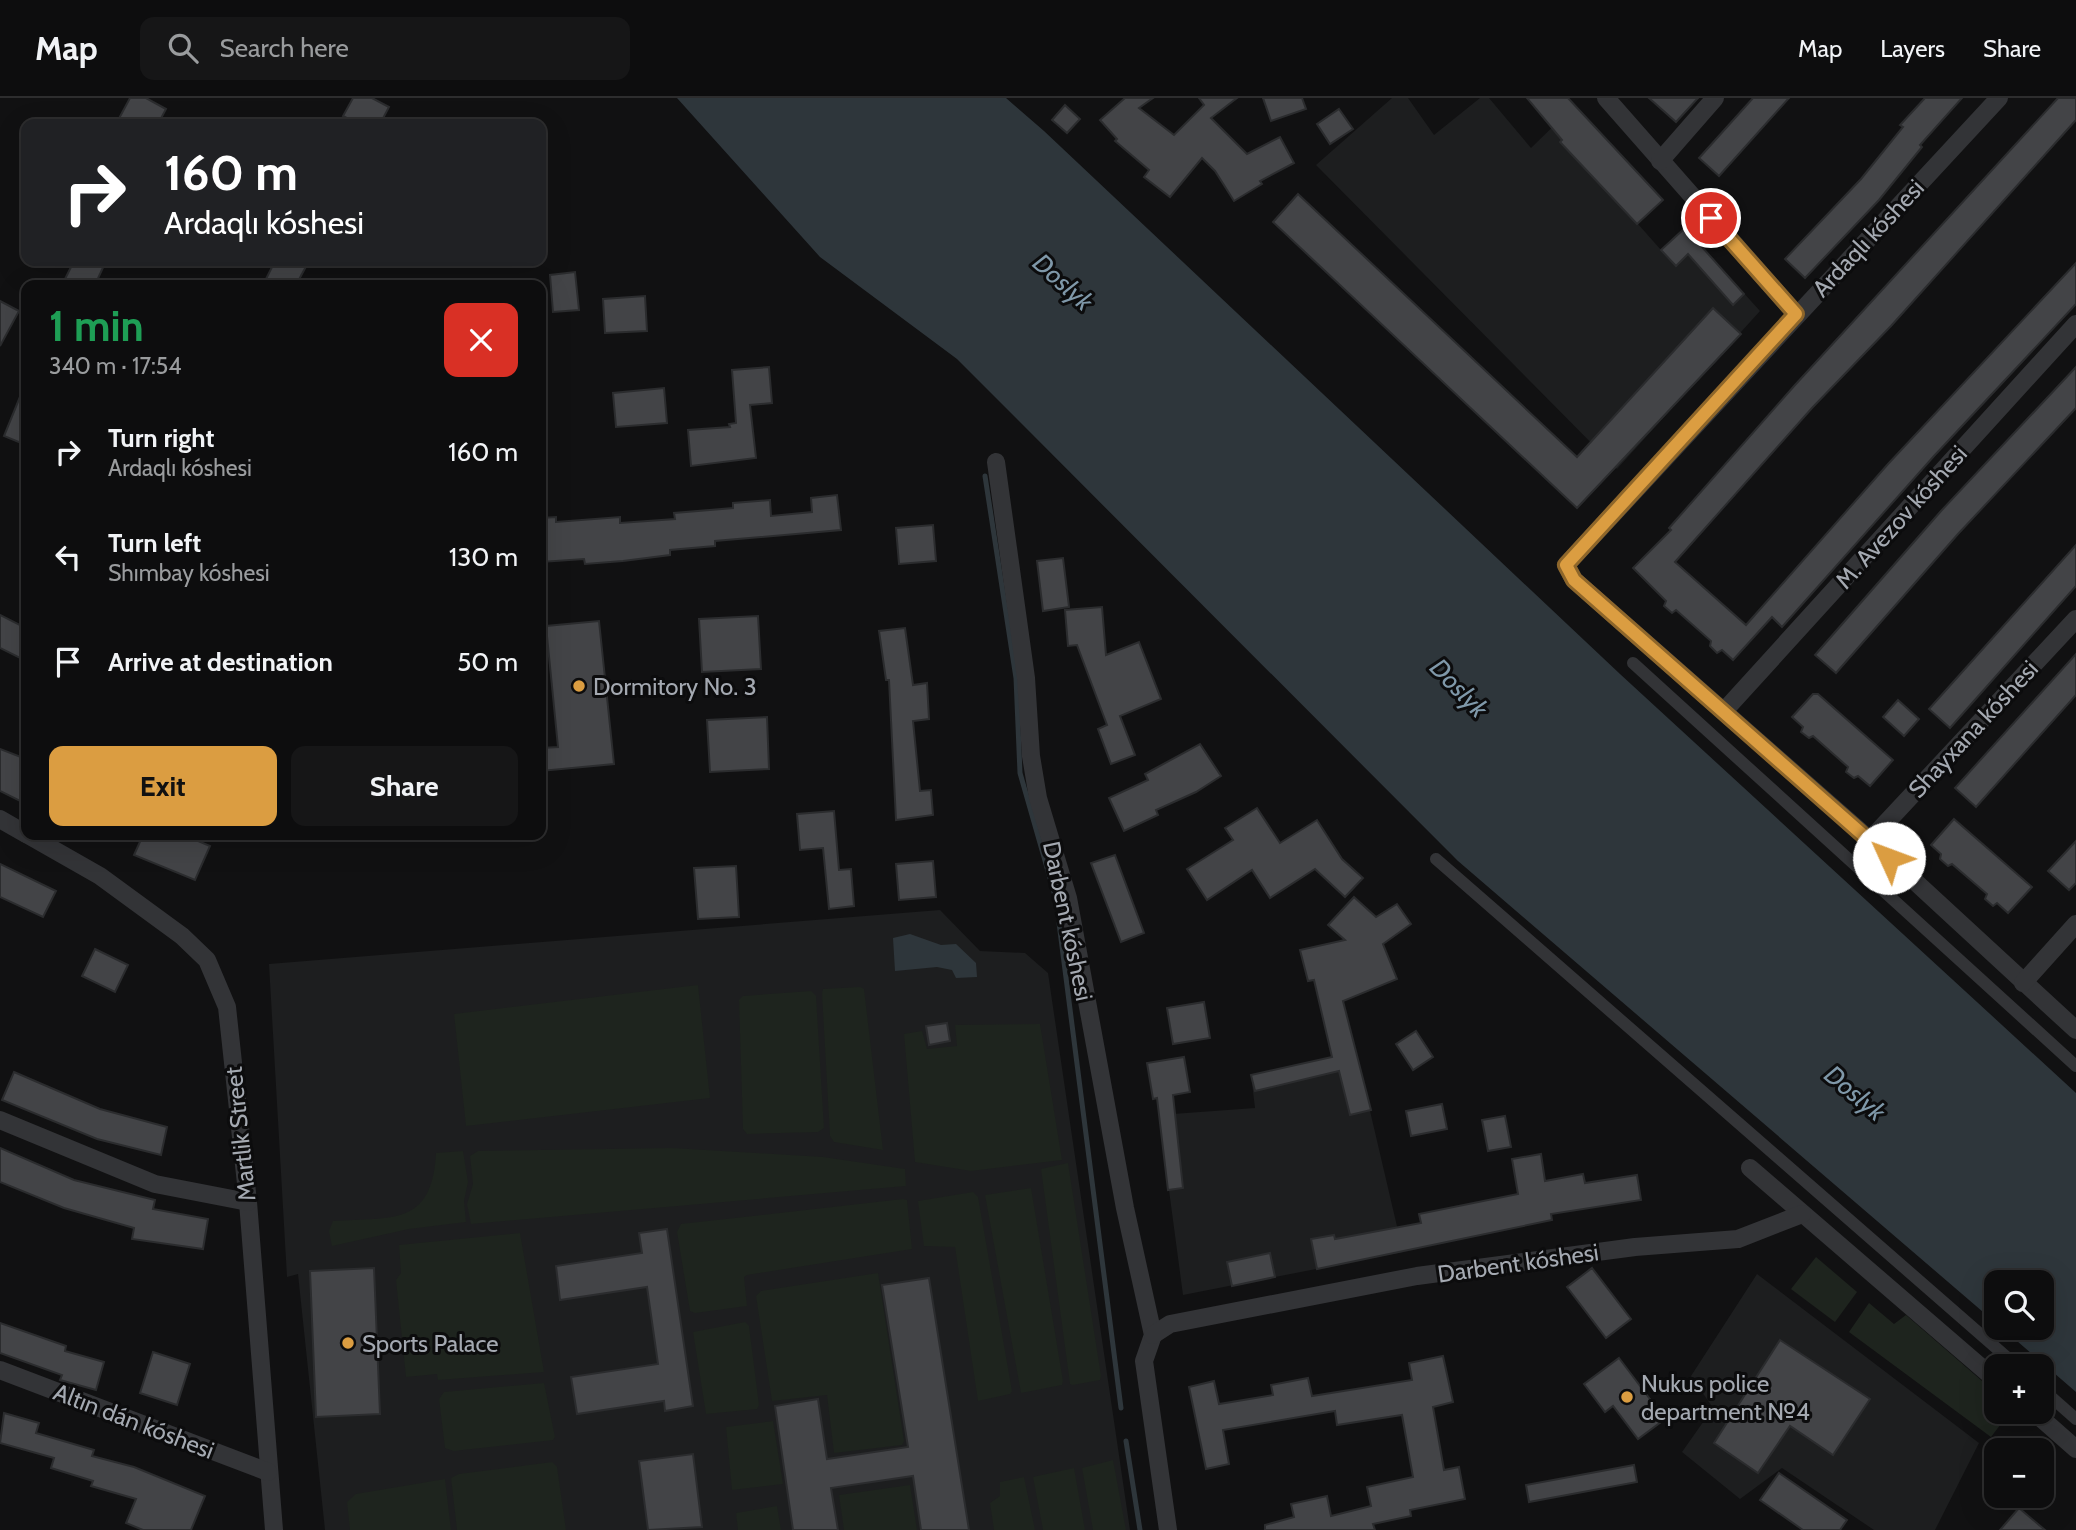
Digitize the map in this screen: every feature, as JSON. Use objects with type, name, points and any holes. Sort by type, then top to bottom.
[{"type":"street","points":[[1606,98],[1796,314]]},
{"type":"street","points":[[1660,161],[1716,98]]},
{"type":"street","name":"Ardaqlı kóshesi","points":[[1725,710],[1574,580],[1566,565],[1999,98]]},
{"type":"street","name":"M. Avezov kóshesi","points":[[1725,710],[2076,324]]},
{"type":"street","name":"Darbent kóshesi","points":[[996,462],[1026,678],[1031,756],[1038,797],[1068,898],[1079,971],[1125,1208],[1153,1335],[1144,1361],[1168,1530]]},
{"type":"street","name":"Shayxana kóshesi","points":[[1870,840],[2076,619]]},
{"type":"street","points":[[1633,663],[2076,1066]]},
{"type":"street","points":[[1725,710],[2076,1030]]},
{"type":"street","name":"Martlik Street","points":[[0,819],[21,831]]},
{"type":"street","name":"Martlik Street","points":[[37,840],[100,876],[182,936],[207,960],[227,1007],[247,1202],[274,1530]]},
{"type":"street","points":[[1436,859],[2003,1354]]},
{"type":"street","points":[[2023,983],[2076,924]]},
{"type":"street","points":[[0,1120],[155,1184],[247,1202]]},
{"type":"street","points":[[1750,1168],[1984,1370]]},
{"type":"street","name":"Darbent kóshesi","points":[[1153,1335],[1170,1324],[1418,1276],[1635,1247],[1738,1239],[1802,1214]]},
{"type":"street","name":"Altın dán kóshesi","points":[[0,1370],[268,1472]]},
{"type":"street","points":[[2054,1400],[2076,1419]]},
{"type":"street","points":[[2048,1424],[2076,1449]]},
{"type":"shaded area","points":[[1392,98],[1408,98],[1434,135],[1480,98],[1489,98],[1531,148],[1575,105],[1663,200],[1638,224],[1661,250],[1685,228],[1760,311],[1617,469],[1316,165]]},
{"type":"shaded area","points":[[940,910],[980,951],[1025,953],[1048,973],[1130,1530],[325,1530],[298,1274],[287,1277],[269,964]]},
{"type":"shaded area","points":[[698,985],[710,1098],[466,1126],[454,1014]]},
{"type":"shaded area","points":[[823,989],[864,989],[883,1150],[834,1142],[830,1136]]},
{"type":"shaded area","points":[[811,991],[816,996],[824,1128],[818,1132],[747,1134],[743,1129],[739,1000],[743,996]]},
{"type":"shaded area","points":[[1040,1024],[1062,1160],[971,1171],[915,1162],[904,1034],[922,1031],[927,1049],[957,1046],[955,1025]]},
{"type":"shaded area","points":[[1356,1051],[1403,1252],[1183,1295],[1159,1115],[1255,1108],[1251,1075]]},
{"type":"shaded area","points":[[672,1148],[823,1157],[905,1169],[906,1186],[471,1224],[467,1204],[473,1184],[470,1156],[478,1151]]},
{"type":"shaded area","points":[[463,1151],[468,1182],[464,1201],[466,1222],[409,1229],[332,1246],[329,1231],[333,1221],[373,1219],[405,1213],[417,1206],[427,1194],[433,1177],[436,1153]]},
{"type":"shaded area","points":[[1068,1163],[1101,1376],[1100,1380],[1073,1385],[1070,1384],[1041,1169]]},
{"type":"shaded area","points":[[1031,1188],[1063,1381],[1062,1385],[1021,1393],[985,1195]]},
{"type":"shaded area","points":[[973,1192],[978,1197],[1012,1391],[1010,1394],[978,1401],[955,1247],[924,1246],[918,1201]]},
{"type":"shaded area","points":[[907,1200],[912,1249],[747,1275],[744,1277],[747,1306],[695,1313],[690,1311],[677,1232],[681,1224]]},
{"type":"shaded area","points":[[520,1233],[544,1372],[438,1380],[437,1374],[406,1377],[396,1280],[401,1273],[399,1245]]},
{"type":"shaded area","points":[[1816,1257],[1857,1292],[1835,1322],[1791,1289]]},
{"type":"shaded area","points":[[878,1273],[904,1441],[902,1445],[834,1453],[827,1395],[772,1401],[756,1296],[761,1291]]},
{"type":"shaded area","points":[[1757,1274],[1979,1443],[1935,1530],[1874,1530],[1782,1468],[1740,1499],[1682,1452],[1713,1408],[1691,1376]]},
{"type":"shaded area","points":[[1869,1303],[1894,1324],[1906,1315],[1984,1383],[1984,1424],[2001,1424],[1991,1437],[1849,1332]]},
{"type":"shaded area","points":[[745,1322],[749,1326],[759,1405],[757,1409],[706,1414],[693,1332]]},
{"type":"shaded area","points":[[544,1383],[555,1437],[553,1440],[454,1451],[445,1448],[439,1399],[444,1392]]},
{"type":"shaded area","points":[[773,1421],[783,1484],[732,1490],[726,1427]]},
{"type":"shaded area","points":[[1113,1460],[1126,1530],[1093,1530],[1082,1468]]},
{"type":"shaded area","points":[[552,1462],[557,1467],[566,1530],[457,1530],[451,1478],[459,1474]]},
{"type":"shaded area","points":[[1074,1468],[1085,1530],[1043,1530],[1033,1477]]},
{"type":"shaded area","points":[[1024,1477],[1035,1530],[994,1530],[990,1503],[1000,1496],[1000,1482]]},
{"type":"shaded area","points":[[445,1479],[451,1530],[350,1530],[347,1502],[356,1494]]},
{"type":"shaded area","points":[[910,1485],[917,1530],[844,1530],[839,1495]]},
{"type":"shaded area","points":[[777,1506],[781,1530],[738,1530],[736,1513]]},
{"type":"water","name":"Doslyk","points":[[677,98],[1006,98],[1044,131],[1620,674],[2076,1093],[2076,1392],[2054,1373],[2054,1354],[2032,1354],[2016,1340],[2054,1340],[2054,1270],[1984,1270],[1984,1313],[1458,861],[957,359],[820,257]]},
{"type":"water","points":[[910,934],[941,945],[956,944],[976,963],[977,977],[956,978],[952,970],[937,967],[895,971],[893,938]]},
{"type":"building","points":[[130,98],[146,98],[166,109],[161,119],[119,119]]},
{"type":"building","points":[[353,98],[372,98],[389,107],[383,119],[349,119],[343,116]]},
{"type":"building","points":[[1125,98],[1153,98],[1139,108],[1174,135],[1204,105],[1199,98],[1237,98],[1211,118],[1247,154],[1280,137],[1294,163],[1260,181],[1262,184],[1234,201],[1215,171],[1202,158],[1170,197],[1144,177],[1149,170],[1115,141],[1117,139],[1100,120]]},
{"type":"building","points":[[1263,98],[1302,98],[1306,109],[1271,121]]},
{"type":"building","points":[[1527,98],[1568,98],[1663,200],[1637,224],[1560,142],[1562,140]]},
{"type":"building","points":[[1649,98],[1698,98],[1676,122]]},
{"type":"building","points":[[1753,98],[1789,98],[1719,176],[1699,158]]},
{"type":"building","points":[[1925,98],[1962,98],[1920,145],[1922,147],[1879,200],[1805,278],[1785,259],[1861,179],[1903,127],[1900,125]]},
{"type":"building","points":[[2058,98],[2076,98],[2076,120],[1675,562],[1746,625],[1888,464],[2076,263],[2076,304],[1934,456],[1782,627],[1772,617],[1733,660],[1722,650],[1717,653],[1710,646],[1711,641],[1676,610],[1672,613],[1664,606],[1666,601],[1633,568],[1671,530],[1669,528],[1795,385]]},
{"type":"building","points":[[1065,105],[1080,119],[1067,133],[1052,120]]},
{"type":"building","points":[[1339,109],[1353,129],[1330,144],[1317,124]]},
{"type":"building","points":[[1298,194],[1577,457],[1713,308],[1741,334],[1577,508],[1273,222]]},
{"type":"building","points":[[1685,228],[1744,294],[1733,305],[1688,254],[1676,266],[1661,250]]},
{"type":"building","points":[[72,266],[104,266],[97,280],[64,280]]},
{"type":"building","points":[[272,266],[306,266],[299,280],[266,280]]},
{"type":"building","points":[[575,272],[579,310],[553,312],[550,275]]},
{"type":"building","points":[[645,296],[647,331],[605,333],[603,299]]},
{"type":"building","points":[[0,301],[19,311],[0,346]]},
{"type":"building","points":[[769,367],[772,403],[750,405],[756,458],[691,466],[688,430],[730,427],[729,424],[736,423],[732,370]]},
{"type":"building","points":[[2076,367],[2076,408],[1958,534],[1836,673],[1815,655],[1941,511]]},
{"type":"building","points":[[664,388],[667,423],[616,427],[613,393]]},
{"type":"building","points":[[21,394],[21,443],[4,436]]},
{"type":"building","points":[[837,495],[841,530],[715,541],[715,546],[670,550],[670,555],[623,561],[585,564],[584,559],[546,562],[546,518],[556,517],[556,522],[620,517],[620,523],[675,519],[674,513],[733,508],[733,503],[770,500],[771,516],[812,512],[811,498]]},
{"type":"building","points":[[933,525],[936,561],[899,564],[896,528]]},
{"type":"building","points":[[2076,545],[2076,586],[1950,728],[1929,709]]},
{"type":"building","points":[[1063,558],[1069,607],[1043,611],[1037,561]]},
{"type":"building","points":[[1102,607],[1106,655],[1139,642],[1161,699],[1120,716],[1135,755],[1111,764],[1098,729],[1107,725],[1077,645],[1068,646],[1065,610]]},
{"type":"building","points":[[0,615],[21,626],[21,658],[0,648]]},
{"type":"building","points":[[758,616],[761,669],[702,672],[699,619]]},
{"type":"building","name":"Dormitory No. 3","points":[[599,621],[614,764],[546,771],[546,748],[558,747],[546,626]]},
{"type":"building","points":[[905,628],[913,685],[927,683],[929,719],[913,721],[920,791],[931,790],[933,815],[896,820],[889,680],[886,680],[879,631]]},
{"type":"building","points":[[2076,654],[2076,695],[1976,807],[1955,788]]},
{"type":"building","points":[[1813,694],[1818,694],[1893,760],[1870,786],[1858,776],[1854,778],[1846,772],[1848,767],[1813,736],[1809,738],[1801,732],[1803,727],[1792,717]]},
{"type":"building","points":[[1898,700],[1919,719],[1904,736],[1883,717]]},
{"type":"building","points":[[767,717],[769,769],[710,772],[707,720]]},
{"type":"building","points":[[1200,744],[1221,776],[1196,792],[1156,810],[1158,815],[1124,831],[1109,798],[1148,780],[1145,774]]},
{"type":"building","points":[[0,749],[21,757],[21,802],[0,791]]},
{"type":"building","points":[[1257,808],[1280,843],[1317,820],[1342,859],[1363,878],[1345,897],[1315,869],[1270,898],[1252,870],[1207,900],[1187,869],[1233,840],[1225,828]]},
{"type":"building","points":[[834,811],[839,870],[851,869],[854,906],[829,909],[823,848],[800,850],[797,814]]},
{"type":"building","points":[[1954,819],[2032,887],[2008,913],[1997,903],[1993,906],[1985,899],[1987,894],[1952,864],[1948,866],[1940,859],[1941,854],[1931,845]]},
{"type":"building","points":[[141,840],[196,840],[210,846],[195,880],[134,855]]},
{"type":"building","points":[[2076,841],[2076,883],[2069,890],[2048,871]]},
{"type":"building","points":[[1115,855],[1144,933],[1121,942],[1091,863]]},
{"type":"building","points":[[933,861],[936,897],[899,900],[896,864]]},
{"type":"building","points":[[0,864],[56,891],[43,917],[0,897]]},
{"type":"building","points":[[736,866],[739,917],[698,919],[694,868]]},
{"type":"building","points":[[1354,897],[1376,917],[1397,904],[1411,924],[1383,944],[1397,979],[1343,1001],[1371,1110],[1350,1115],[1339,1071],[1255,1091],[1251,1075],[1332,1057],[1314,980],[1308,981],[1300,950],[1345,940],[1328,925]]},
{"type":"building","points":[[95,949],[128,965],[115,992],[82,976]]},
{"type":"building","points":[[1204,1002],[1210,1038],[1173,1044],[1167,1008]]},
{"type":"building","points":[[947,1023],[950,1041],[929,1045],[926,1026]]},
{"type":"building","points":[[1416,1031],[1433,1057],[1413,1070],[1396,1044]]},
{"type":"building","points":[[1184,1057],[1190,1092],[1173,1095],[1183,1188],[1168,1190],[1157,1098],[1153,1099],[1147,1063]]},
{"type":"building","points":[[14,1072],[100,1109],[167,1127],[161,1155],[97,1139],[2,1100]]},
{"type":"building","points":[[1442,1104],[1447,1129],[1411,1136],[1406,1111]]},
{"type":"building","points":[[1505,1116],[1511,1147],[1488,1151],[1482,1120]]},
{"type":"building","points":[[0,1148],[74,1180],[155,1200],[153,1209],[208,1219],[203,1249],[132,1239],[134,1228],[64,1208],[0,1182]]},
{"type":"building","points":[[1541,1154],[1545,1181],[1583,1174],[1585,1183],[1637,1175],[1641,1200],[1551,1214],[1552,1220],[1317,1269],[1311,1239],[1334,1235],[1335,1239],[1421,1223],[1419,1214],[1518,1194],[1512,1159]]},
{"type":"building","points":[[667,1229],[693,1406],[665,1411],[664,1401],[577,1414],[571,1377],[658,1364],[647,1287],[560,1300],[556,1266],[642,1253],[639,1233]]},
{"type":"building","points":[[1270,1253],[1275,1277],[1232,1286],[1227,1262]]},
{"type":"building","points":[[374,1268],[380,1414],[316,1417],[310,1271]]},
{"type":"building","points":[[1592,1268],[1631,1319],[1606,1338],[1567,1287]]},
{"type":"building","points":[[929,1278],[969,1530],[921,1530],[913,1476],[831,1488],[838,1530],[793,1530],[775,1406],[818,1399],[827,1459],[908,1447],[882,1285]]},
{"type":"building","points":[[0,1323],[66,1346],[65,1351],[104,1362],[96,1390],[60,1380],[62,1375],[0,1353]]},
{"type":"building","points":[[1780,1340],[1870,1399],[1833,1455],[1790,1426],[1758,1473],[1714,1443]]},
{"type":"building","points":[[153,1352],[190,1364],[177,1405],[140,1393]]},
{"type":"building","points":[[1443,1356],[1453,1402],[1433,1407],[1444,1470],[1459,1467],[1465,1499],[1410,1510],[1411,1516],[1373,1524],[1375,1530],[1265,1530],[1265,1525],[1294,1517],[1291,1504],[1327,1496],[1331,1516],[1371,1506],[1367,1487],[1413,1477],[1402,1415],[1337,1425],[1335,1411],[1223,1430],[1229,1464],[1206,1469],[1189,1387],[1214,1381],[1219,1404],[1273,1395],[1271,1385],[1308,1378],[1312,1396],[1412,1380],[1409,1363]]},
{"type":"building","points":[[1619,1358],[1665,1419],[1638,1439],[1613,1406],[1605,1412],[1584,1384]]},
{"type":"building","points":[[4,1413],[39,1423],[36,1433],[94,1450],[92,1456],[134,1467],[205,1496],[191,1530],[143,1530],[126,1523],[136,1499],[91,1486],[93,1481],[51,1468],[54,1458],[0,1443]]},
{"type":"building","points":[[693,1454],[702,1527],[648,1530],[639,1461]]},
{"type":"building","points":[[1634,1465],[1637,1482],[1529,1502],[1526,1485]]},
{"type":"building","points":[[1779,1473],[1847,1520],[1840,1530],[1803,1530],[1760,1500]]},
{"type":"building","points":[[2019,1508],[2045,1530],[2000,1530]]},
{"type":"waterway","points":[[985,476],[1016,678],[1020,773],[1056,899]]},
{"type":"waterway","points":[[1059,923],[1121,1408]]},
{"type":"waterway","points":[[1126,1441],[1140,1530]]},
{"type":"place","name":"Dormitory No. 3","points":[[579,686]]},
{"type":"place","name":"Sports Palace","points":[[348,1343]]},
{"type":"place","name":"Nukus police department №4","points":[[1627,1397]]},
{"type":"route","points":[[1711,218],[1796,314],[1566,565],[1574,580],[1725,710],[1889,858]]}]
